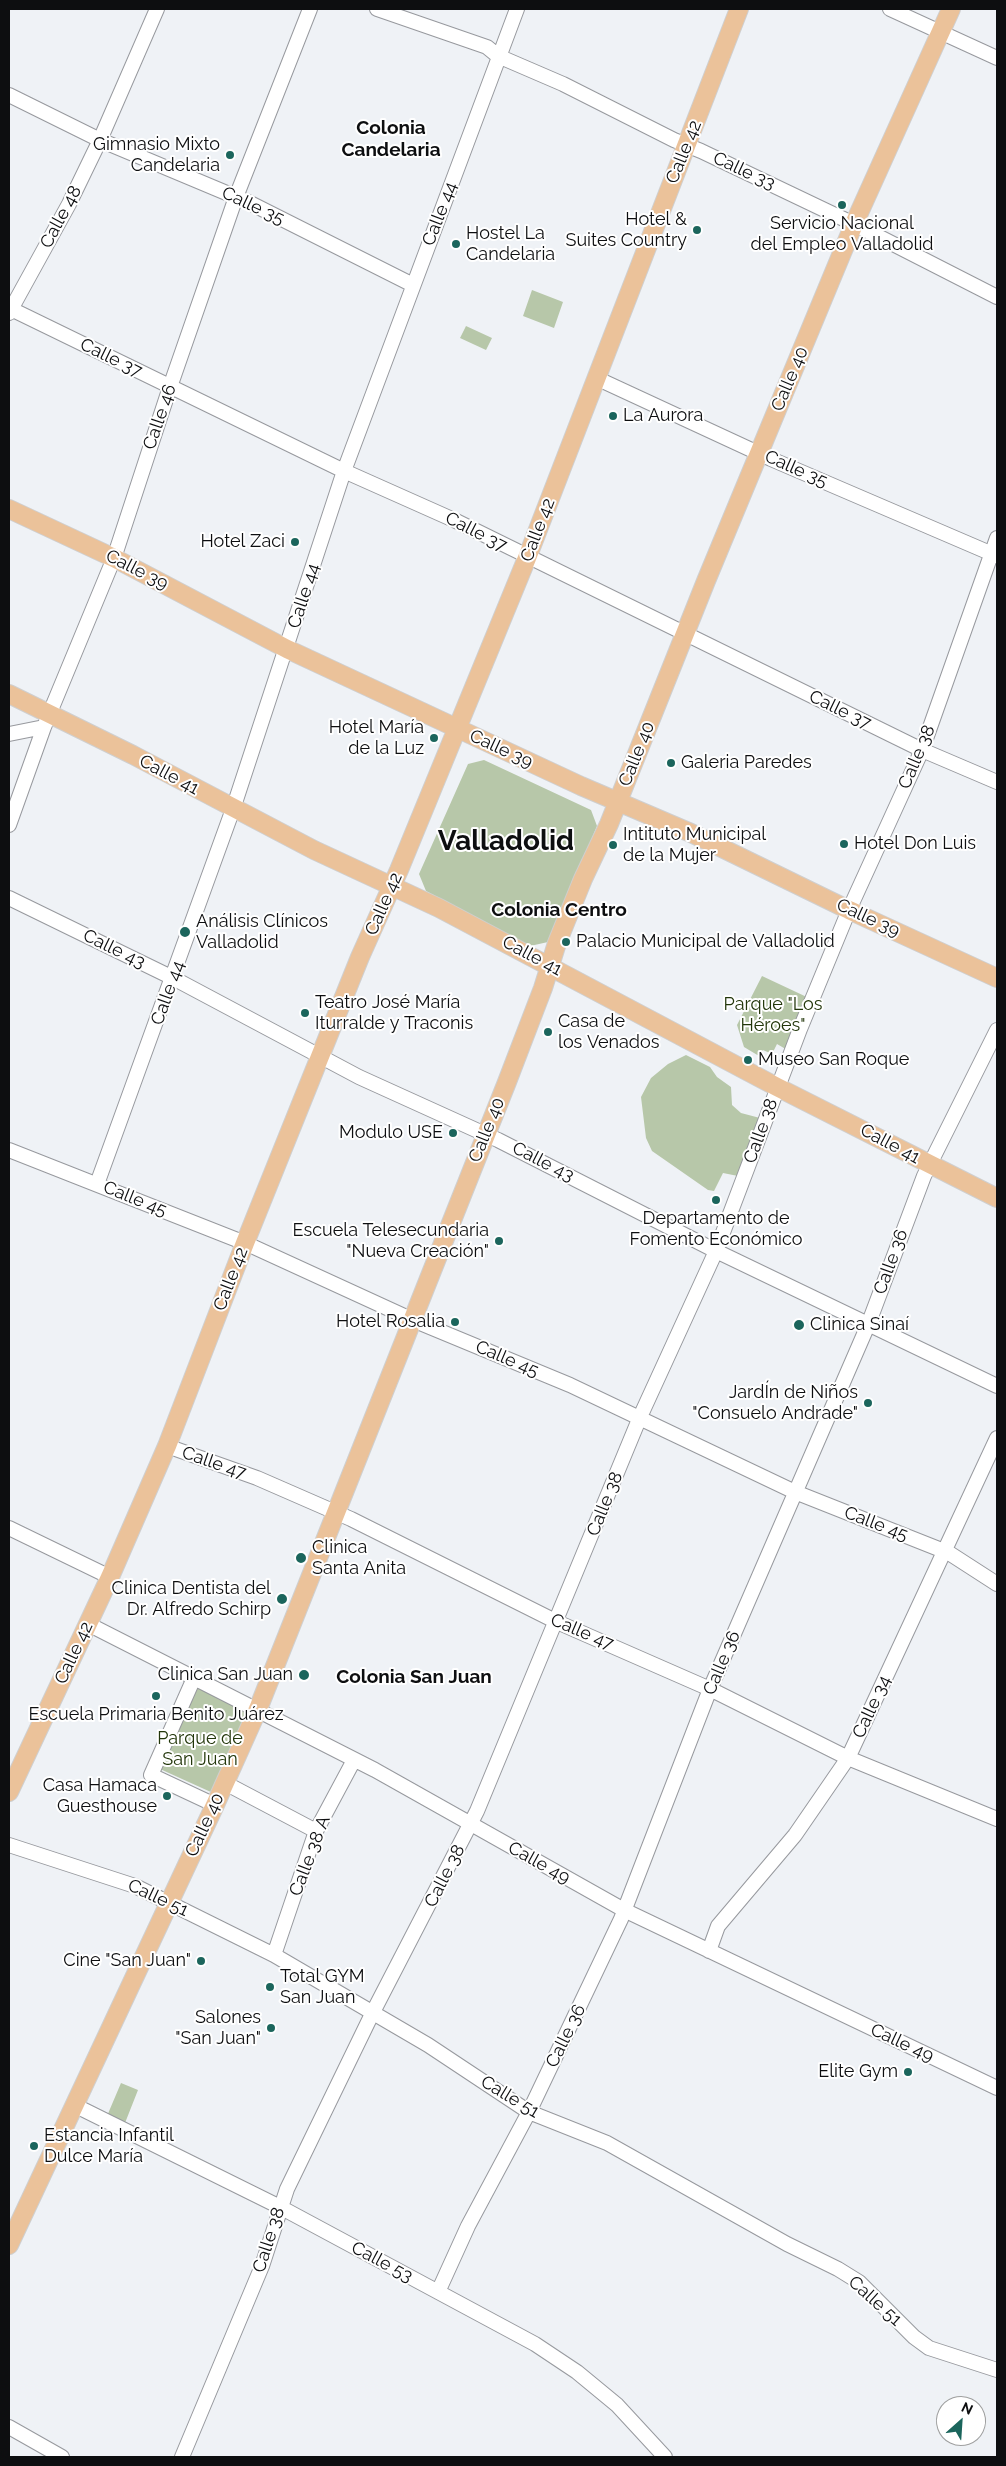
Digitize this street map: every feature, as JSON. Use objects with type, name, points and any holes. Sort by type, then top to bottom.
[{"type":"main road","name":"Calle 42","points":[[9,1792],[110,1577],[166,1446],[320,1057],[527,558],[739,9]]},
{"type":"main road","name":"Calle 40","points":[[9,2245],[15,2214],[74,2105],[258,1709],[507,1082],[557,943],[583,879],[618,802],[758,453],[854,224],[950,9]]},
{"type":"main road","name":"Calle 39","points":[[9,508],[114,558],[287,649],[618,802],[692,833],[850,910],[997,978]]},
{"type":"main road","name":"Calle 41","points":[[9,694],[47,722],[133,755],[233,809],[392,886],[550,966],[777,1087],[997,1198]]},
{"type":"street","name":"Calle 48","points":[[9,310],[69,204],[100,140],[157,9]]},
{"type":"street","name":"Calle 46","points":[[9,825],[47,722],[114,558],[170,387],[236,197],[310,9]]},
{"type":"street","name":"Calle 33","points":[[377,9],[487,47],[498,56],[563,84],[686,146],[854,224],[997,297]]},
{"type":"street","name":"Calle 44","points":[[97,1184],[233,809],[287,649],[344,470],[517,9]]},
{"type":"street","points":[[890,9],[940,34],[997,58]]},
{"type":"street","name":"Calle 35","points":[[9,95],[100,140],[236,197],[413,285]]},
{"type":"street","name":"Calle 37","points":[[9,310],[344,470],[454,520],[527,558],[922,750],[997,782]]},
{"type":"street","name":"Calle 35","points":[[596,378],[758,453],[995,555]]},
{"type":"street","name":"Calle 38","points":[[182,2457],[262,2266],[280,2207],[372,2014],[470,1825],[557,1622],[640,1417],[716,1251],[777,1087],[850,910],[922,750],[995,555],[997,538]]},
{"type":"street","points":[[9,734],[47,722]]},
{"type":"street","name":"Calle 43","points":[[9,898],[173,978],[320,1057],[485,1134],[716,1251],[997,1386]]},
{"type":"street","name":"Calle 36","points":[[438,2292],[468,2226],[529,2112],[583,2003],[624,1910],[710,1689],[868,1325],[929,1165],[997,1030]]},
{"type":"street","name":"Calle 45","points":[[9,1150],[245,1243],[413,1320],[570,1385],[795,1492],[944,1551],[997,1584]]},
{"type":"street","name":"Calle 34","points":[[709,1952],[718,1926],[795,1835],[848,1758],[997,1438]]},
{"type":"street","name":"Calle 47","points":[[166,1446],[257,1478],[336,1513],[557,1622],[710,1689],[848,1758],[997,1819]]},
{"type":"street","points":[[9,1528],[110,1577]]},
{"type":"street","name":"Calle 49","points":[[88,1624],[258,1709],[354,1760],[624,1910],[997,2088]]},
{"type":"street","points":[[194,1678],[151,1775],[215,1805]]},
{"type":"street","name":"Calle 38 A","points":[[274,1955],[316,1830],[354,1760]]},
{"type":"street","points":[[225,1783],[316,1830]]},
{"type":"street","name":"Calle 51","points":[[9,1845],[103,1874],[169,1902],[274,1955],[428,2045],[529,2112],[607,2143],[787,2244],[838,2269],[859,2282],[914,2337],[929,2348],[997,2370]]},
{"type":"street","name":"Calle 53","points":[[74,2105],[280,2207],[536,2344],[577,2372],[617,2405],[664,2457]]},
{"type":"street","points":[[9,2427],[62,2457]]},
{"type":"green space","points":[[532,290],[563,302],[554,328],[523,316]]},
{"type":"green space","points":[[466,326],[492,338],[486,350],[460,338]]},
{"type":"green space","points":[[484,760],[591,810],[597,826],[548,942],[530,946],[426,891],[419,874],[468,764]]},
{"type":"green space","name":"Parque \"Los Héroes\"","points":[[762,976],[811,999],[789,1051],[777,1044],[772,1054],[763,1050],[759,1056],[744,1047],[737,1025]]},
{"type":"green space","points":[[686,1055],[710,1067],[717,1077],[731,1087],[732,1105],[741,1113],[760,1118],[738,1176],[723,1173],[714,1191],[708,1190],[652,1151],[646,1138],[641,1097],[651,1078],[668,1064]]},
{"type":"green space","name":"Parque de San Juan","points":[[197,1684],[248,1708],[213,1793],[160,1769]]},
{"type":"green space","points":[[121,2083],[138,2090],[125,2123],[107,2116]]},
{"type":"place","name":"Gimnasio Mixto Candelaria","points":[[230,155]]},
{"type":"place","name":"Servicio Nacional del Empleo Valladolid","points":[[842,205]]},
{"type":"place","name":"Hotel & Suites Country","points":[[697,230]]},
{"type":"place","name":"Hostel La Candelaria","points":[[456,244]]},
{"type":"place","name":"La Aurora","points":[[613,416]]},
{"type":"place","name":"Hotel Zaci","points":[[295,542]]},
{"type":"place","name":"Hotel María de la Luz","points":[[434,738]]},
{"type":"place","name":"Galeria Paredes","points":[[671,763]]},
{"type":"place","name":"Hotel Don Luis","points":[[844,844]]},
{"type":"place","name":"Intituto Municipal de la Mujer","points":[[613,845]]},
{"type":"place","name":"Análisis Clínicos Valladolid","points":[[185,932]]},
{"type":"place","name":"Palacio Municipal de Valladolid","points":[[566,942]]},
{"type":"place","name":"Teatro José María Iturralde y Traconis","points":[[305,1013]]},
{"type":"place","name":"Casa de los Venados","points":[[548,1032]]},
{"type":"place","name":"Museo San Roque","points":[[748,1060]]},
{"type":"place","name":"Modulo USE","points":[[453,1133]]},
{"type":"place","name":"Departamento de Fomento Económico","points":[[716,1200]]},
{"type":"place","name":"Escuela Telesecundaria \"Nueva Creación\"","points":[[499,1241]]},
{"type":"place","name":"Hotel Rosalia","points":[[455,1322]]},
{"type":"place","name":"Clinica Sinaí","points":[[799,1325]]},
{"type":"place","name":"JardÍn de Niños \"Consuelo Andrade\"","points":[[868,1403]]},
{"type":"place","name":"Clinica Santa Anita","points":[[301,1558]]},
{"type":"place","name":"Clinica Dentista del Dr. Alfredo Schirp","points":[[282,1599]]},
{"type":"place","name":"Clinica San Juan","points":[[304,1675]]},
{"type":"place","name":"Escuela Primaria Benito Juárez","points":[[156,1696]]},
{"type":"place","name":"Casa Hamaca Guesthouse","points":[[167,1796]]},
{"type":"place","name":"Cine \"San Juan\"","points":[[201,1961]]},
{"type":"place","name":"Total GYM San Juan","points":[[270,1987]]},
{"type":"place","name":"Salones \"San Juan\"","points":[[271,2028]]},
{"type":"place","name":"Elite Gym","points":[[908,2072]]},
{"type":"place","name":"Estancia Infantil Dulce María","points":[[34,2146]]},
{"type":"district","name":"Colonia Candelaria","points":[[391,139]]},
{"type":"district","name":"Valladolid","points":[[506,842]]},
{"type":"district","name":"Colonia Centro","points":[[559,910]]},
{"type":"district","name":"Colonia San Juan","points":[[414,1677]]}]
